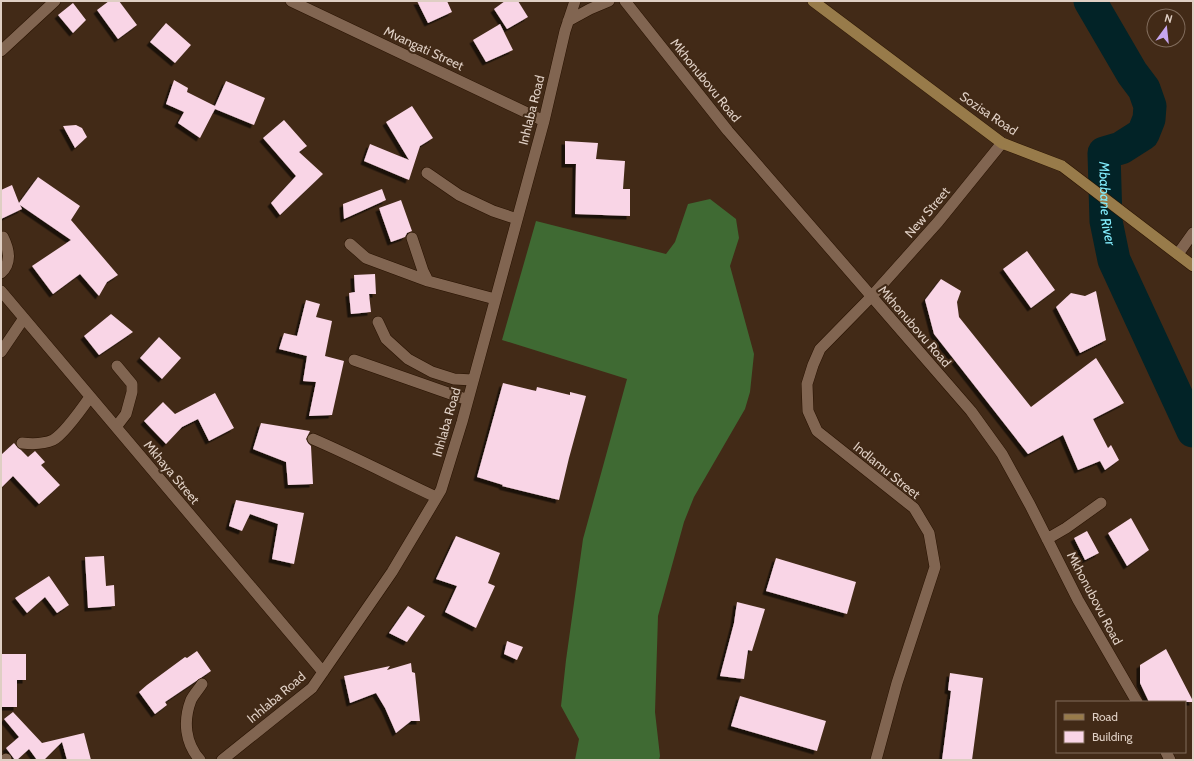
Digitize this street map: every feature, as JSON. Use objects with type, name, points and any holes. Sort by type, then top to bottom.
[{"type":"main road","name":"Sozisa Road","points":[[813,1],[1002,143],[1062,166],[1193,266]]},
{"type":"street","points":[[1,51],[55,1]]},
{"type":"street","name":"Mvangati Street","points":[[291,1],[544,121]]},
{"type":"street","name":"Inhlaba Road","points":[[222,760],[312,688],[392,572],[441,490],[468,400],[544,121],[574,1]]},
{"type":"street","points":[[568,21],[609,1]]},
{"type":"street","name":"Mkhonubovu Road","points":[[625,1],[728,131],[971,411],[1002,454],[1030,505],[1078,600],[1136,701]]},
{"type":"street","name":"New Street","points":[[871,297],[938,222],[1002,143]]},
{"type":"street","points":[[428,173],[459,195],[493,211],[517,219]]},
{"type":"street","points":[[1178,254],[1193,233]]},
{"type":"street","points":[[1,273],[8,261],[8,248],[3,237]]},
{"type":"street","points":[[412,238],[428,281]]},
{"type":"street","points":[[350,244],[366,258],[428,281],[495,299]]},
{"type":"street","name":"Mkhaya Street","points":[[1,291],[322,672]]},
{"type":"street","name":"Indlamu Street","points":[[871,297],[820,349],[807,384],[808,410],[817,431],[914,508],[929,533],[935,567],[897,683],[876,760]]},
{"type":"street","points":[[1,352],[24,318]]},
{"type":"street","points":[[378,322],[386,339],[408,359],[432,372],[454,379],[473,380]]},
{"type":"street","points":[[354,360],[468,400]]},
{"type":"street","points":[[116,427],[126,414],[132,392],[132,384],[117,366]]},
{"type":"street","points":[[22,443],[33,444],[53,440],[77,415],[90,396]]},
{"type":"street","points":[[313,439],[348,454],[436,497]]},
{"type":"street","points":[[1047,539],[1066,528],[1101,503]]},
{"type":"street","points":[[200,760],[188,740],[186,722],[192,700],[202,684]]},
{"type":"green space","points":[[710,199],[736,219],[739,238],[730,266],[754,354],[750,392],[745,409],[694,497],[684,522],[658,616],[655,712],[660,756],[659,760],[575,760],[579,739],[561,706],[566,660],[583,539],[627,379],[502,340],[536,221],[666,254],[675,242],[688,204]]},
{"type":"building","points":[[109,1],[119,1],[137,25],[118,39],[97,10]]},
{"type":"building","points":[[417,1],[447,1],[452,12],[428,23]]},
{"type":"building","points":[[505,1],[518,1],[528,17],[507,29],[494,9]]},
{"type":"building","points":[[73,3],[86,20],[73,33],[58,15]]},
{"type":"building","points":[[166,23],[191,45],[175,63],[150,42]]},
{"type":"building","points":[[500,24],[513,50],[486,62],[473,40]]},
{"type":"building","points":[[174,80],[188,88],[187,92],[215,106],[226,81],[265,98],[254,125],[215,109],[200,138],[178,123],[184,112],[166,104]]},
{"type":"building","points":[[412,106],[433,138],[420,146],[409,180],[364,161],[370,144],[409,160],[386,122]]},
{"type":"building","points":[[284,120],[307,146],[299,152],[323,174],[280,215],[271,203],[296,176],[263,138]]},
{"type":"building","points":[[76,125],[82,128],[87,137],[75,148],[63,126]]},
{"type":"building","points":[[565,141],[598,143],[596,159],[625,161],[623,189],[630,189],[630,216],[575,214],[576,164],[565,164]]},
{"type":"building","points":[[38,177],[80,206],[71,220],[118,275],[107,282],[99,296],[80,274],[53,294],[32,266],[71,240],[20,205],[22,209],[1,219],[1,190],[12,185],[19,203]]},
{"type":"building","points":[[382,189],[386,200],[344,219],[343,204]]},
{"type":"building","points":[[401,200],[412,231],[407,233],[405,237],[391,242],[379,208]]},
{"type":"building","points":[[1027,251],[1055,290],[1031,308],[1003,269]]},
{"type":"building","points":[[375,274],[376,294],[369,294],[371,312],[351,314],[349,293],[355,292],[354,275]]},
{"type":"building","points":[[941,279],[961,291],[957,302],[959,317],[1031,407],[1096,358],[1124,403],[1093,419],[1108,448],[1111,445],[1119,460],[1105,470],[1100,461],[1078,470],[1063,435],[1028,454],[934,334],[925,300]]},
{"type":"building","points":[[1096,291],[1106,340],[1080,353],[1056,307],[1071,293],[1085,296]]},
{"type":"building","points":[[306,300],[320,304],[316,317],[332,321],[325,356],[344,361],[332,415],[309,416],[316,382],[303,381],[307,356],[279,349],[284,333],[297,336]]},
{"type":"building","points":[[111,314],[133,332],[99,355],[84,336]]},
{"type":"building","points":[[159,337],[181,358],[162,379],[140,358]]},
{"type":"building","points":[[503,383],[536,391],[537,387],[570,395],[570,392],[586,396],[559,500],[502,486],[503,485],[477,477]]},
{"type":"building","points":[[215,393],[234,428],[209,441],[198,419],[182,427],[166,444],[144,421],[163,402],[175,414]]},
{"type":"building","points":[[261,423],[310,431],[306,439],[311,446],[313,484],[288,485],[286,462],[253,449]]},
{"type":"building","points":[[14,443],[28,457],[35,451],[45,462],[41,465],[60,485],[39,504],[13,476],[1,488],[1,455]]},
{"type":"building","points":[[236,500],[304,513],[294,564],[272,559],[278,524],[250,514],[242,531],[229,526]]},
{"type":"building","points":[[1131,518],[1149,550],[1127,566],[1108,533]]},
{"type":"building","points":[[1087,531],[1099,553],[1085,560],[1074,538]]},
{"type":"building","points":[[456,536],[500,553],[488,583],[495,586],[476,628],[445,612],[457,586],[436,579]]},
{"type":"building","points":[[104,556],[106,586],[114,585],[115,606],[88,608],[85,557]]},
{"type":"building","points":[[776,558],[856,582],[847,614],[766,591]]},
{"type":"building","points":[[49,576],[69,605],[57,613],[45,597],[27,613],[15,598]]},
{"type":"building","points":[[737,602],[765,609],[752,651],[748,650],[744,679],[720,676],[734,623]]},
{"type":"building","points":[[408,606],[425,616],[407,642],[389,633]]},
{"type":"building","points":[[507,641],[523,647],[517,660],[504,654]]},
{"type":"building","points":[[1166,649],[1193,702],[1149,701],[1140,683],[1140,665]]},
{"type":"building","points":[[197,651],[211,671],[165,702],[167,705],[155,714],[139,692],[185,657],[187,658]]},
{"type":"building","points":[[1,654],[26,654],[26,680],[17,680],[17,707],[1,707]]},
{"type":"building","points":[[411,663],[412,672],[415,673],[420,721],[411,721],[396,733],[385,708],[376,693],[350,703],[344,676],[390,666],[387,670]]},
{"type":"building","points":[[950,673],[983,678],[972,760],[942,760],[951,691],[948,690]]},
{"type":"building","points":[[740,696],[826,721],[817,751],[731,726]]},
{"type":"building","points":[[13,712],[42,743],[84,733],[91,760],[67,760],[62,742],[44,760],[37,760],[29,749],[17,760],[15,760],[6,748],[19,737],[4,719]]},
{"type":"waterway","name":"Mbabane River","points":[[1090,1],[1132,73],[1144,89],[1150,106],[1149,119],[1143,134],[1121,148],[1104,153],[1106,221],[1114,260],[1193,431]]}]
